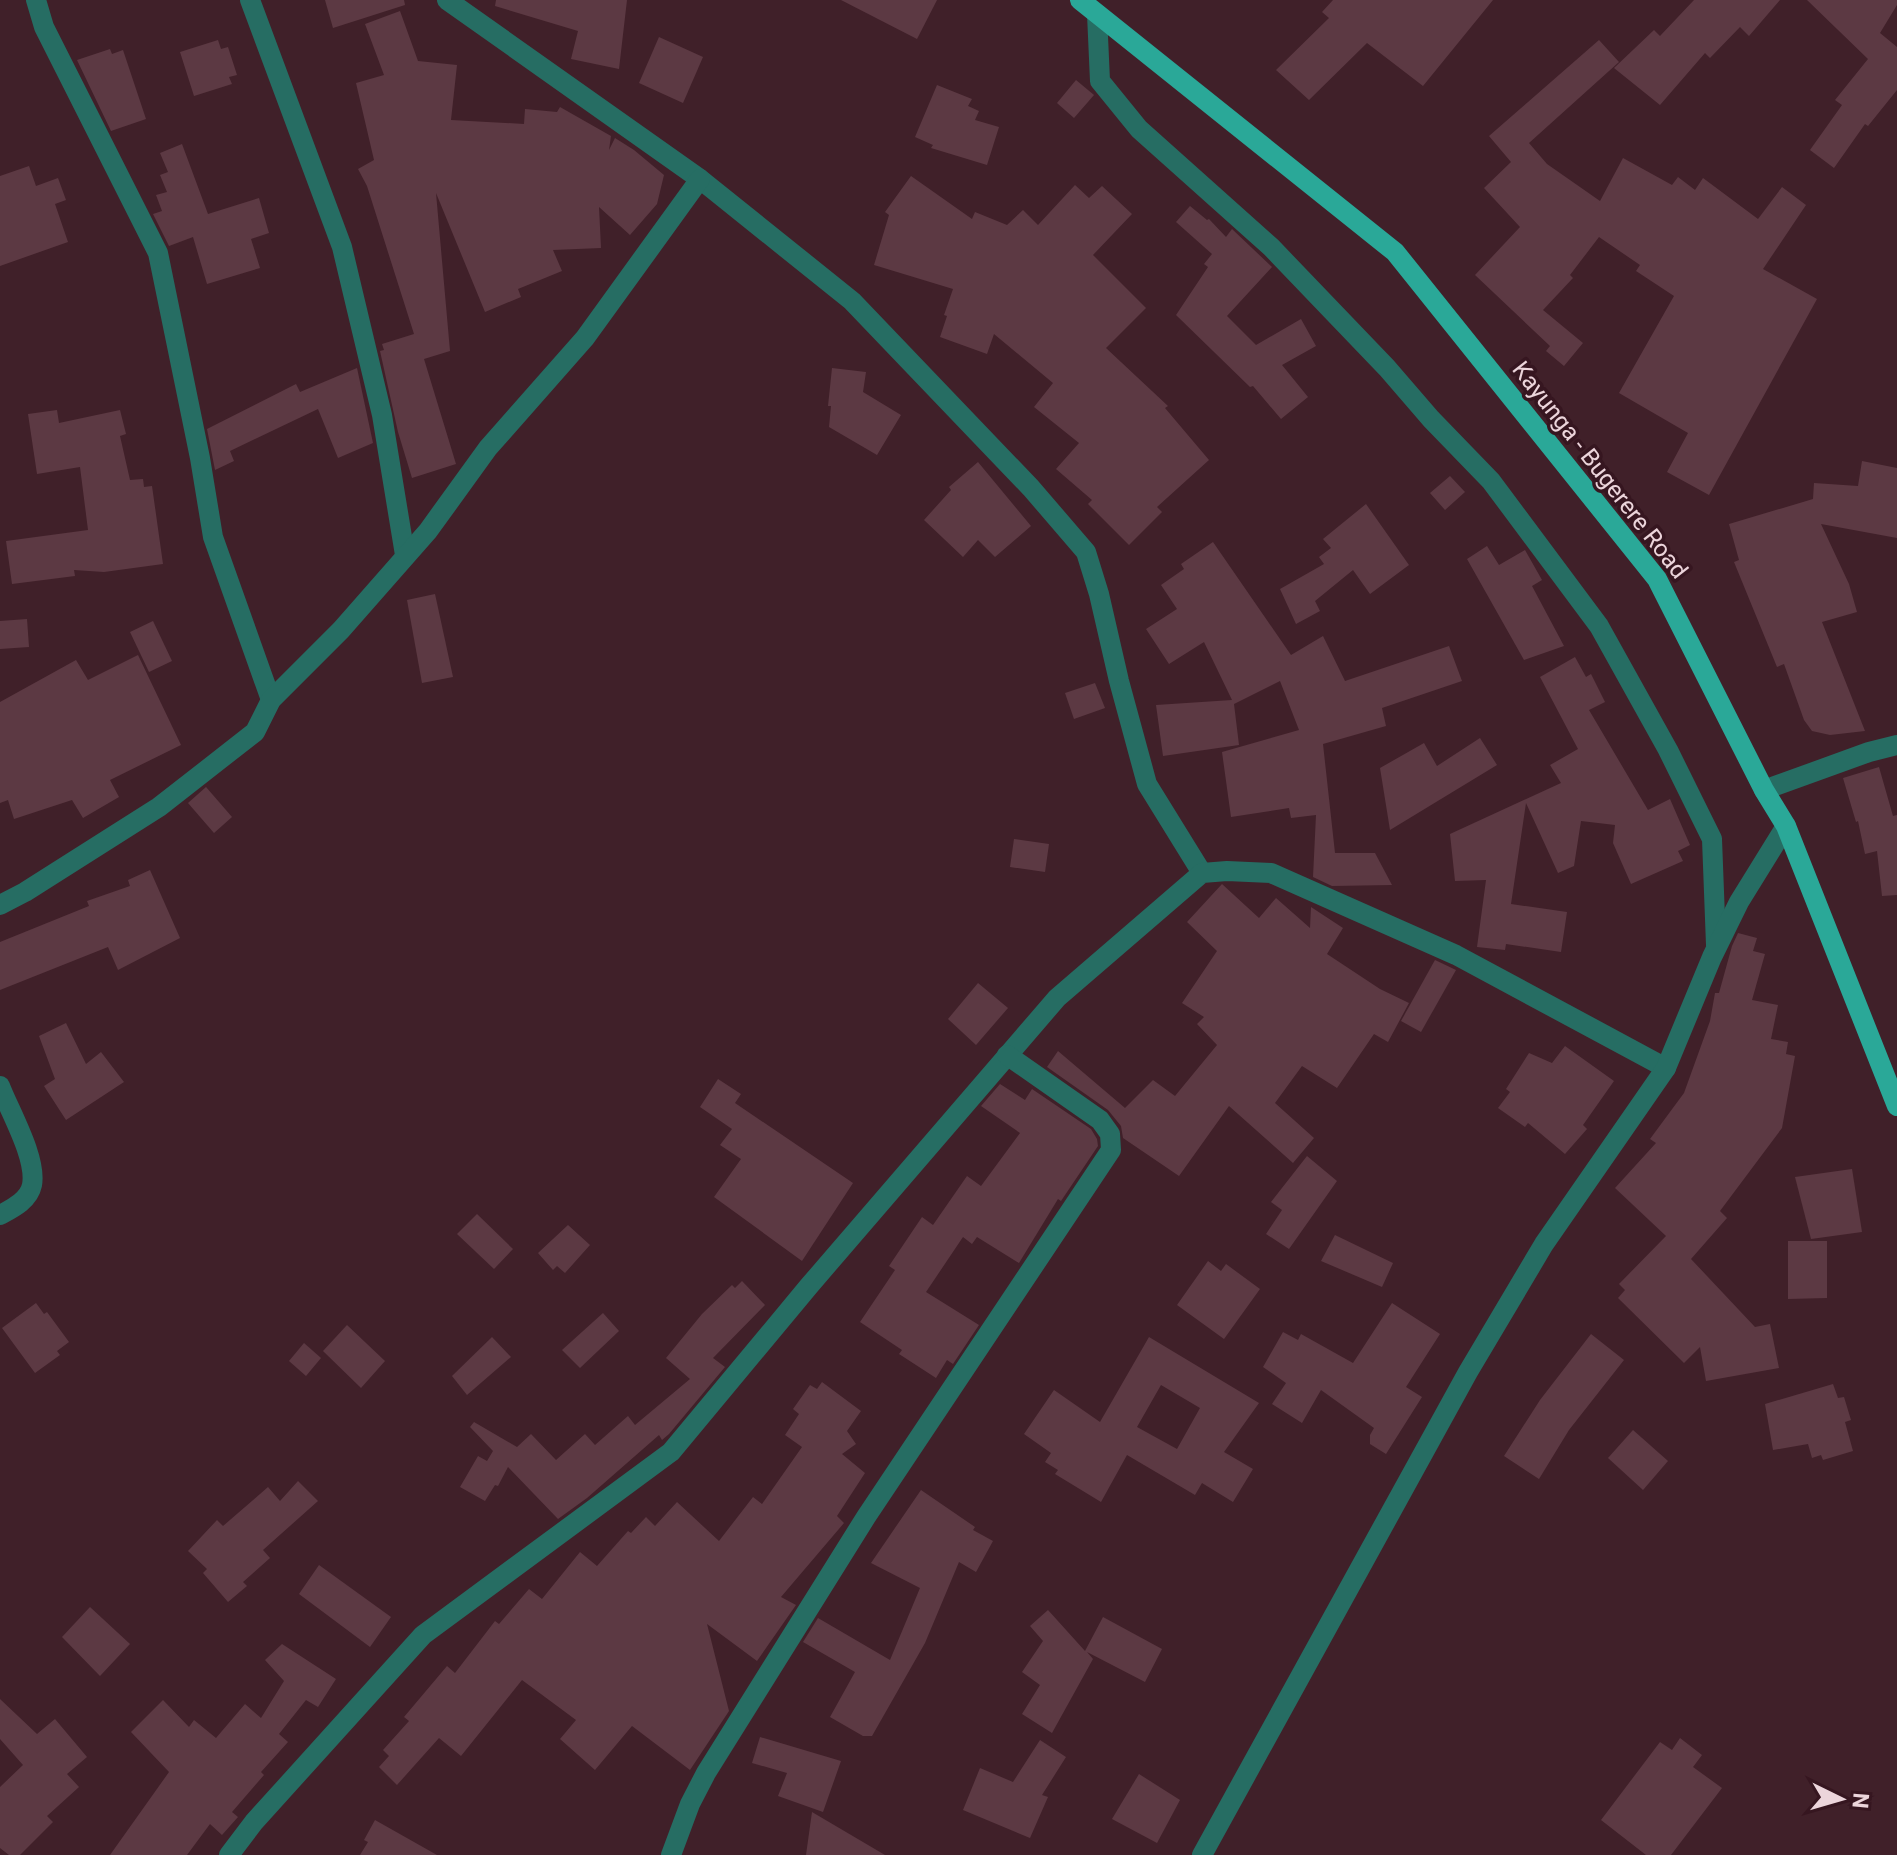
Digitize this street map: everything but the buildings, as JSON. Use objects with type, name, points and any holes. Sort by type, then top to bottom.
[{"type":"main road","name":"Kayunga - Bugerere Road","points":[[1080,0],[1395,252],[1657,579],[1764,790],[1786,826],[1897,1106]]},
{"type":"street","points":[[36,0],[50,41],[158,253],[168,290],[213,537],[271,700]]},
{"type":"street","points":[[250,0],[342,247],[382,415],[405,555]]},
{"type":"street","points":[[447,0],[700,179],[852,301],[1031,488],[1086,552],[1147,784],[1202,873]]},
{"type":"street","points":[[1097,14],[1100,81],[1139,129],[1271,247],[1387,368],[1491,481],[1599,626],[1668,750],[1712,839],[1716,949]]},
{"type":"street","points":[[0,905],[159,807],[255,732],[271,700],[341,630],[428,531],[488,448],[585,338],[700,179]]},
{"type":"street","points":[[1764,790],[1897,745]]},
{"type":"street","points":[[1202,1855],[1468,1372],[1544,1244],[1666,1068],[1739,902],[1786,826]]},
{"type":"street","points":[[229,1855],[254,1822],[423,1635],[671,1452],[1057,998],[1202,873],[1271,873],[1456,955],[1666,1068]]},
{"type":"street","points":[[671,1855],[690,1804],[731,1732],[866,1517],[1111,1150],[1110,1134],[1100,1120],[1007,1055]]},
{"type":"street","points":[[0,1086],[31,1164],[32,1187],[20,1204],[0,1215]]}]
